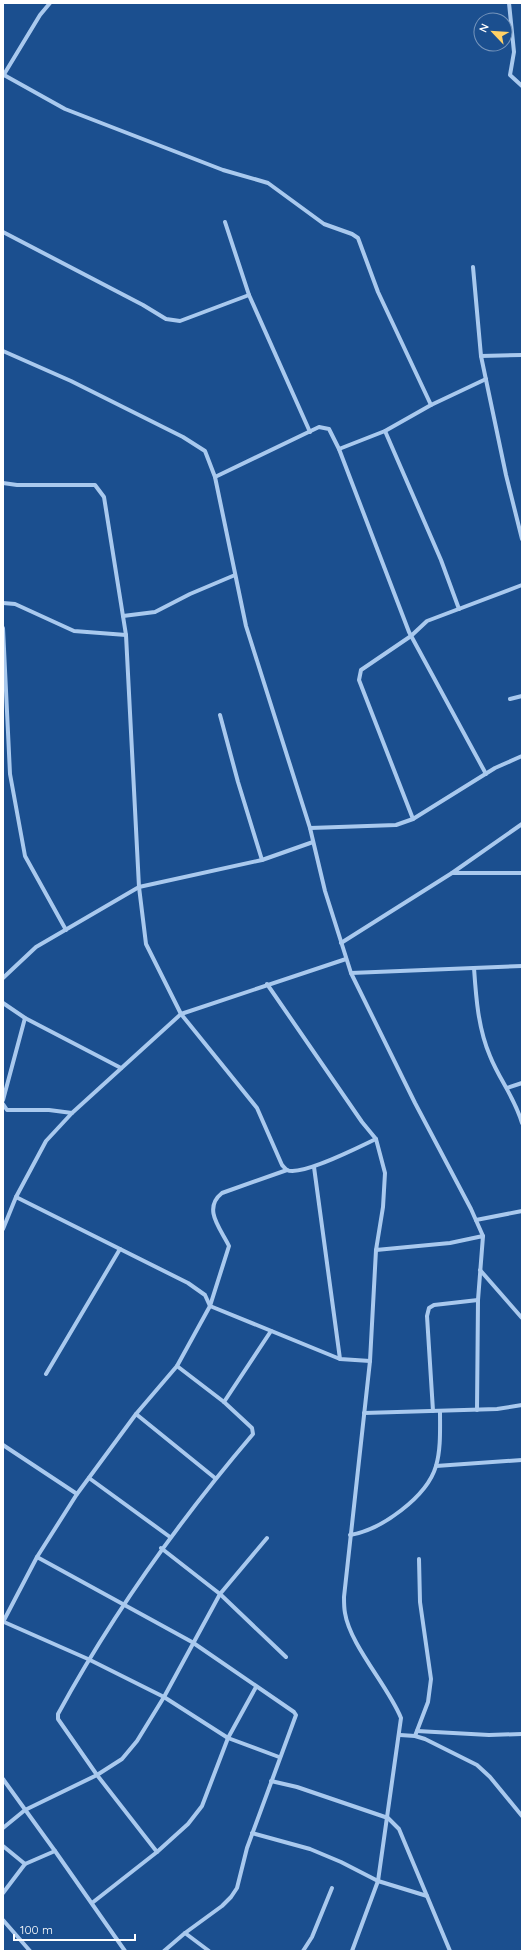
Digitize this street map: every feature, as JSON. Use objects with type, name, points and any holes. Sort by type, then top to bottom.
[{"type":"street","points":[[50,3],[40,15],[3,75],[65,109],[223,170],[268,182],[324,224],[352,234],[358,238],[378,292],[431,405]]},
{"type":"street","points":[[509,3],[514,52],[510,75],[522,86]]},
{"type":"street","points":[[225,222],[249,295],[310,432]]},
{"type":"street","points":[[3,232],[143,305],[166,319],[180,321],[249,295]]},
{"type":"street","points":[[473,267],[481,356],[506,475],[522,539]]},
{"type":"street","points":[[3,351],[71,381],[183,437],[205,451],[215,477],[246,626],[310,828],[325,891],[346,959],[351,973],[483,1236],[478,1300],[477,1410]]},
{"type":"street","points":[[481,356],[522,355]]},
{"type":"street","points":[[339,449],[384,431],[431,405],[486,379]]},
{"type":"street","points":[[215,477],[319,427],[329,429],[339,449],[411,636],[486,774]]},
{"type":"street","points":[[384,431],[441,560],[459,609]]},
{"type":"street","points":[[3,483],[17,485],[96,485],[104,497],[126,635],[139,887],[146,944],[181,1014],[257,1108],[282,1165],[287,1170]]},
{"type":"street","points":[[123,616],[155,612],[190,594],[235,575]]},
{"type":"street","points":[[413,819],[359,680],[362,670],[411,636],[427,621],[522,585]]},
{"type":"street","points":[[3,603],[15,604],[74,631],[126,635]]},
{"type":"street","points":[[3,628],[10,774],[25,856],[66,930]]},
{"type":"street","points":[[510,699],[522,696]]},
{"type":"street","points":[[220,714],[238,782],[262,860]]},
{"type":"street","points":[[310,828],[396,825],[413,819],[486,774],[522,756]]},
{"type":"street","points":[[341,943],[452,873],[522,824]]},
{"type":"street","points":[[3,978],[36,948],[139,887],[262,860],[313,842]]},
{"type":"street","points":[[452,873],[522,873]]},
{"type":"street","points":[[3,1229],[16,1197],[46,1141],[72,1113],[181,1014],[267,984],[346,959]]},
{"type":"street","points":[[351,973],[522,966]]},
{"type":"street","points":[[474,968],[476,1000],[482,1034],[490,1056],[518,1107],[522,1123]]},
{"type":"street","points":[[267,984],[362,1122],[376,1139],[385,1173],[383,1207],[376,1250],[370,1361],[344,1597],[345,1613],[351,1633],[395,1705],[401,1718],[400,1735],[393,1765],[388,1818],[380,1855],[378,1880],[352,1951]]},
{"type":"street","points":[[3,1003],[25,1018],[121,1068]]},
{"type":"street","points":[[3,1100],[25,1018]]},
{"type":"street","points":[[507,1088],[522,1084]]},
{"type":"street","points":[[3,1104],[7,1110],[49,1110],[72,1113]]},
{"type":"street","points":[[279,1757],[228,1738],[164,1697],[88,1660],[4,1622],[36,1557],[77,1494],[136,1414],[177,1366],[210,1306],[229,1246],[214,1220],[212,1206],[217,1198],[222,1193],[287,1170],[294,1171],[314,1166],[376,1139]]},
{"type":"street","points":[[314,1166],[340,1359]]},
{"type":"street","points":[[16,1197],[188,1283],[205,1295],[210,1306],[340,1359],[370,1361]]},
{"type":"street","points":[[476,1220],[522,1211]]},
{"type":"street","points":[[376,1250],[450,1243],[483,1236]]},
{"type":"street","points":[[46,1374],[120,1249]]},
{"type":"street","points":[[480,1270],[522,1318]]},
{"type":"street","points":[[433,1411],[427,1316],[429,1308],[434,1305],[478,1300]]},
{"type":"street","points":[[224,1402],[271,1331]]},
{"type":"street","points":[[157,1852],[97,1775],[58,1718],[58,1714],[88,1660],[161,1548],[253,1431],[224,1402],[177,1366]]},
{"type":"street","points":[[364,1413],[477,1410],[522,1405]]},
{"type":"street","points":[[350,1535],[362,1533],[378,1527],[407,1505],[430,1479],[436,1466],[440,1411]]},
{"type":"street","points":[[136,1414],[215,1478]]},
{"type":"street","points":[[3,1445],[77,1494]]},
{"type":"street","points":[[436,1466],[522,1460]]},
{"type":"street","points":[[89,1478],[170,1537]]},
{"type":"street","points":[[3,1828],[25,1810],[97,1775],[122,1759],[137,1741],[164,1697],[192,1642],[220,1594],[267,1538]]},
{"type":"street","points":[[161,1548],[220,1594],[286,1657]]},
{"type":"street","points":[[36,1557],[192,1642],[294,1712],[296,1716],[279,1757],[246,1848],[237,1888],[232,1897],[164,1951]]},
{"type":"street","points":[[416,1734],[428,1702],[431,1679],[420,1602],[419,1559]]},
{"type":"street","points":[[92,1903],[157,1852],[188,1824],[202,1806],[228,1738],[256,1687]]},
{"type":"street","points":[[416,1734],[478,1765],[490,1777],[522,1816]]},
{"type":"street","points":[[400,1735],[522,1734]]},
{"type":"street","points":[[3,1779],[92,1903],[124,1951]]},
{"type":"street","points":[[271,1781],[298,1787],[388,1818],[399,1829],[450,1951]]},
{"type":"street","points":[[252,1833],[310,1849],[378,1880],[427,1896]]},
{"type":"street","points":[[3,1846],[25,1864]]},
{"type":"street","points":[[3,1893],[25,1864],[55,1851]]},
{"type":"street","points":[[302,1951],[315,1930],[332,1888]]},
{"type":"street","points":[[3,1920],[30,1951]]},
{"type":"street","points":[[185,1933],[209,1951]]}]
